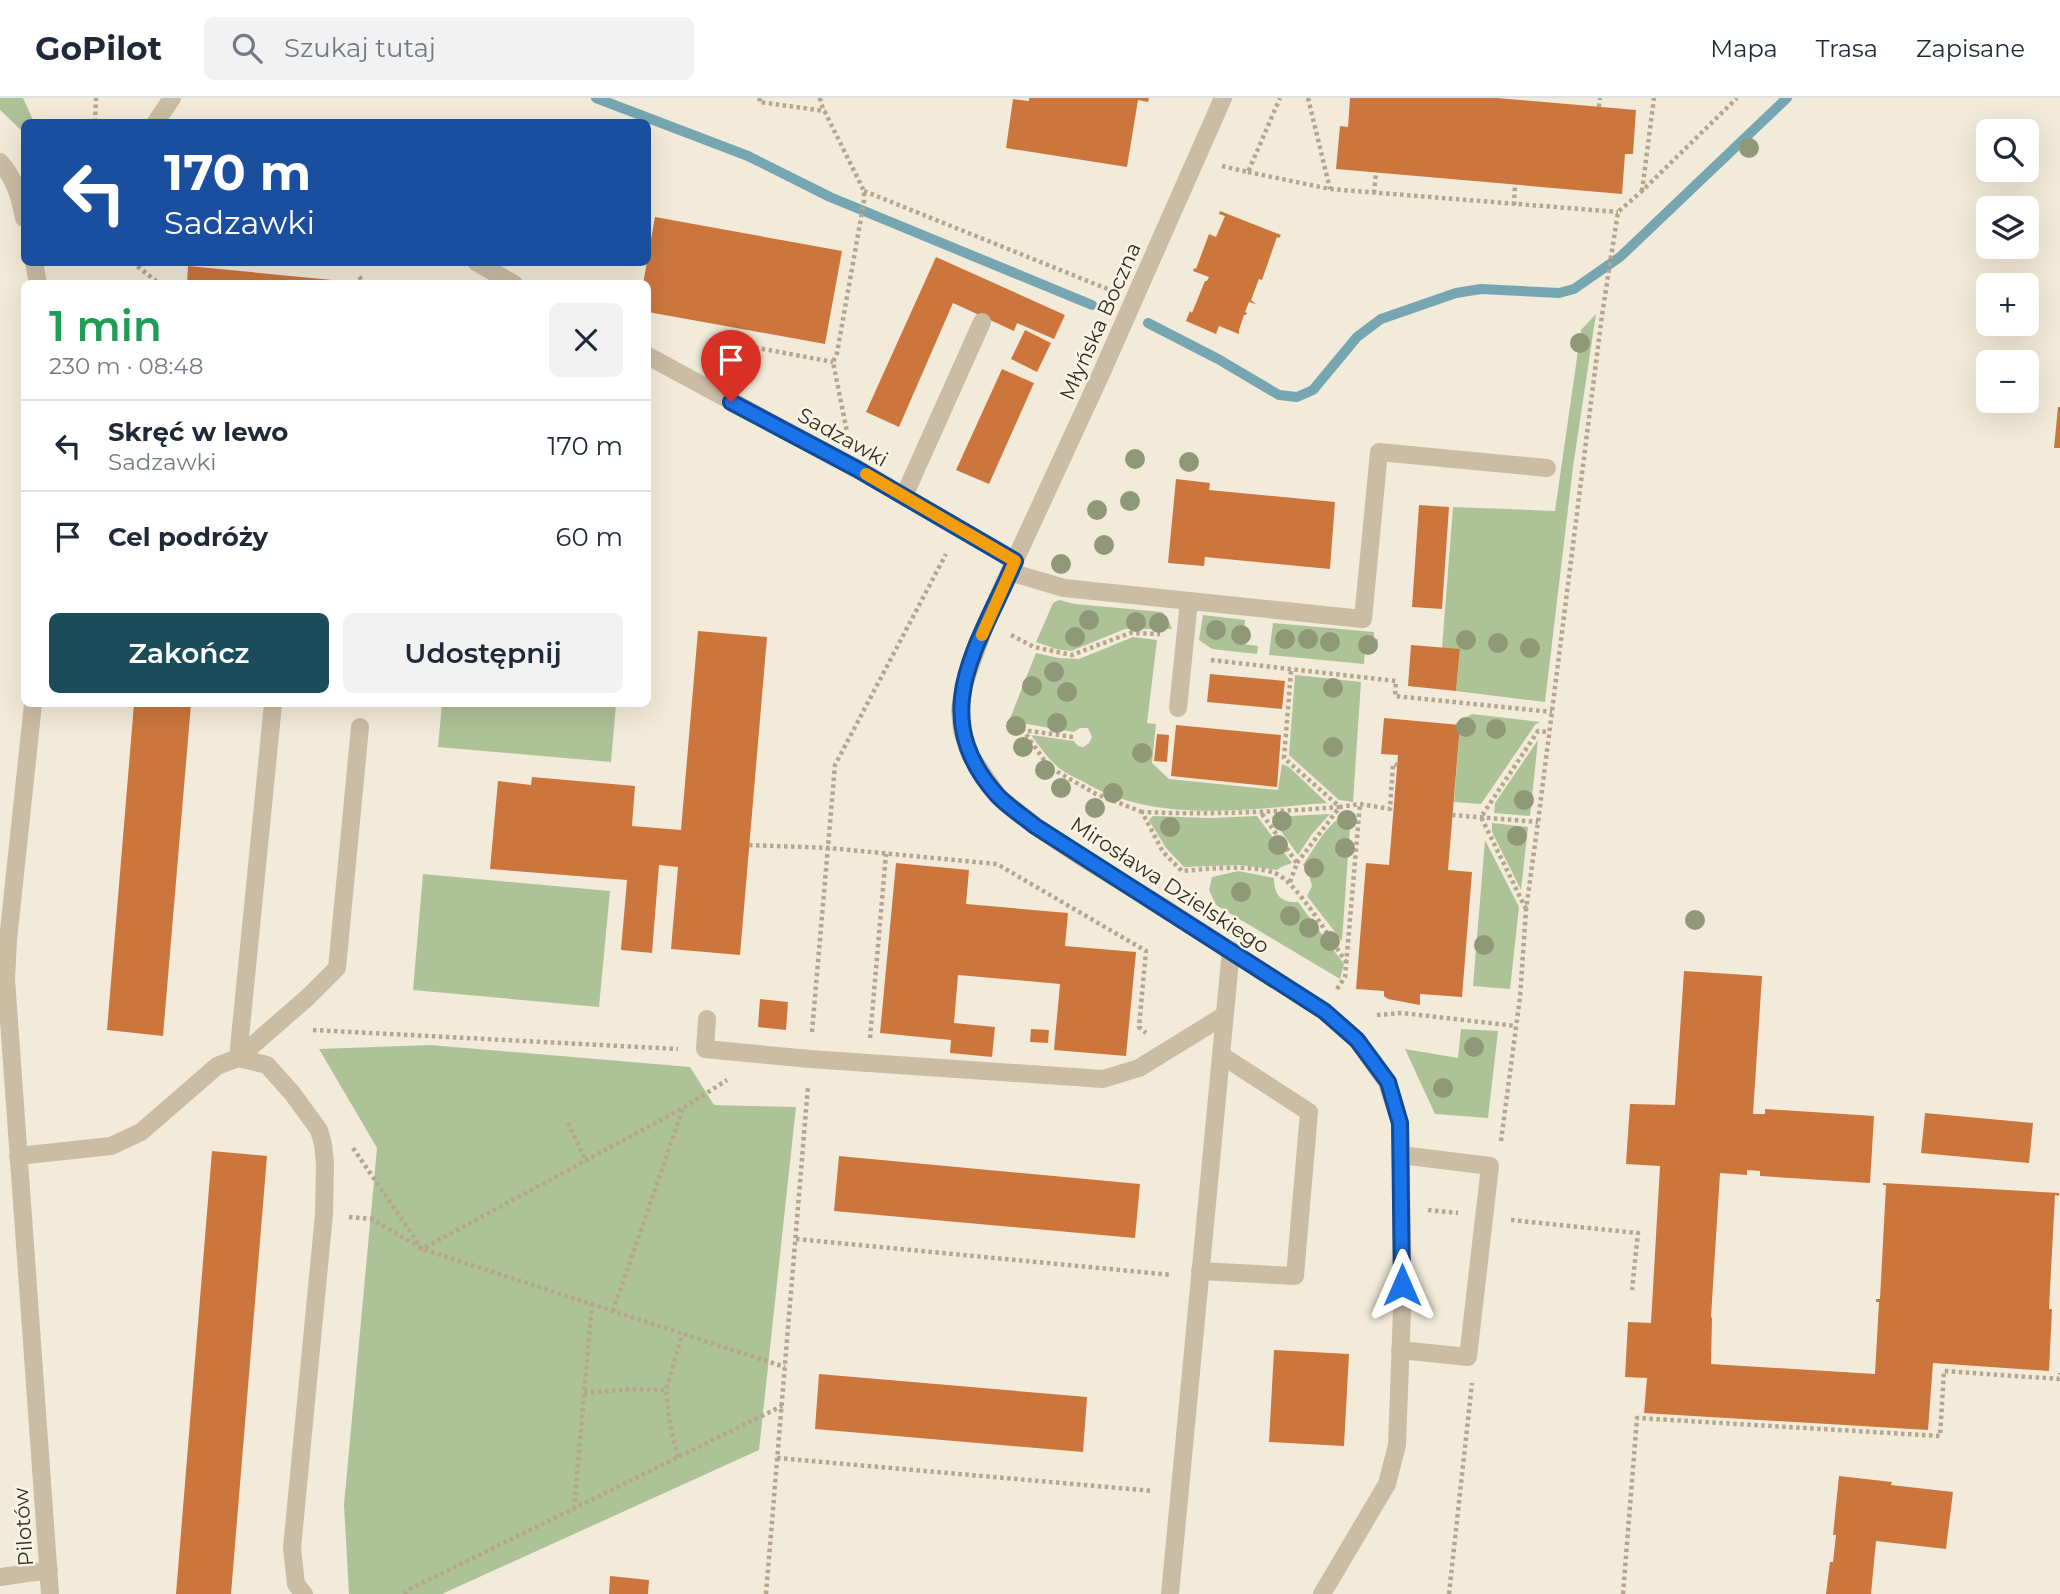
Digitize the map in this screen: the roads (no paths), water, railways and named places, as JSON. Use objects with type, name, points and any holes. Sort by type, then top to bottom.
[{"type":"street","points":[[158,119],[172,98]]},
{"type":"street","name":"Młyńska Boczna","points":[[1013,567],[1223,98]]},
{"type":"street","points":[[9,169],[21,204]]},
{"type":"street","points":[[483,266],[507,280]]},
{"type":"street","points":[[905,496],[982,322]]},
{"type":"street","name":"Sadzawki","points":[[651,358],[905,496],[1013,567],[1065,588],[1363,619],[1379,453],[1547,468]]},
{"type":"street","name":"Mirosława Dzielskiego","points":[[1013,567],[986,623],[964,684],[960,709],[962,731],[971,755],[998,796],[1035,826],[1083,858],[1324,1011],[1357,1040],[1388,1082],[1400,1123],[1401,1155],[1402,1311],[1397,1445],[1387,1484],[1322,1594]]},
{"type":"street","points":[[1178,708],[1189,601]]},
{"type":"street","name":"Pilotów","points":[[33,707],[6,979],[50,1594]]},
{"type":"street","points":[[238,1058],[273,707]]},
{"type":"street","points":[[18,1156],[111,1146],[141,1132],[217,1066],[238,1058],[337,968],[360,727]]},
{"type":"street","points":[[1170,1594],[1231,950]]},
{"type":"street","points":[[707,1019],[705,1049],[1103,1079],[1139,1068],[1225,1015]]},
{"type":"street","points":[[1200,1271],[1295,1276],[1309,1112],[1221,1055]]},
{"type":"street","points":[[238,1058],[267,1065],[319,1130],[323,1144],[324,1214],[292,1548],[296,1584],[304,1594]]},
{"type":"street","points":[[1400,1350],[1468,1357],[1490,1166],[1401,1155]]},
{"type":"street","points":[[0,1577],[48,1570]]},
{"type":"waterway","points":[[596,98],[748,156],[830,197],[1092,305]]},
{"type":"waterway","points":[[1148,323],[1218,359],[1279,395],[1297,397],[1313,390],[1357,337],[1381,319],[1456,293],[1481,289],[1559,293],[1574,289],[1620,257],[1787,98]]}]
